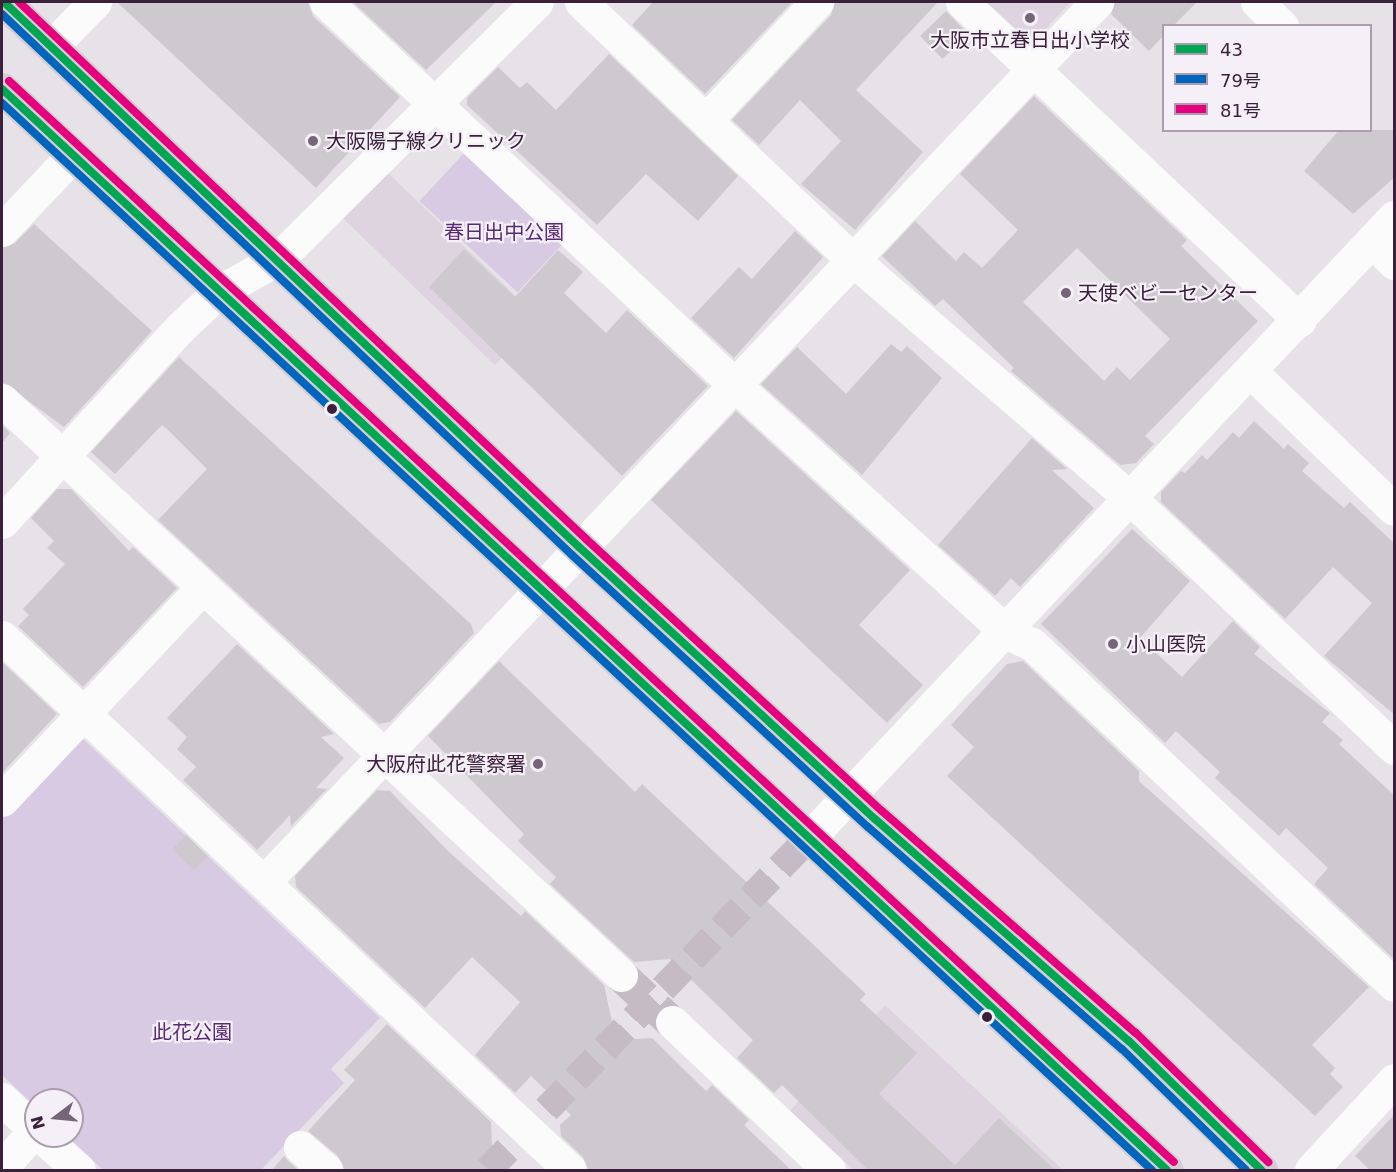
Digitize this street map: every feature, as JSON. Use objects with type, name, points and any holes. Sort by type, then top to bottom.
[{"type":"main road","points":[[4,2],[279,258],[579,547],[850,795],[1129,1041],[1261,1170]]},
{"type":"main road","points":[[2,89],[217,293],[1167,1170]]},
{"type":"street","points":[[52,46],[95,2]]},
{"type":"street","points":[[326,2],[735,386],[1006,633],[1032,644],[1395,985]]},
{"type":"street","points":[[2,522],[217,293],[279,258],[537,2]]},
{"type":"street","points":[[581,2],[707,118],[853,260],[1131,499],[1395,748]]},
{"type":"street","points":[[707,118],[817,2]]},
{"type":"street","points":[[962,2],[1033,66],[1300,320]]},
{"type":"street","points":[[264,882],[380,755],[735,386],[1033,66],[1097,2]]},
{"type":"street","points":[[1257,2],[1280,24]]},
{"type":"street","points":[[2,231],[72,156]]},
{"type":"street","points":[[809,838],[1006,633],[1250,371],[1300,320],[1383,252],[1395,217]]},
{"type":"street","points":[[1250,371],[1395,509]]},
{"type":"street","points":[[2,400],[380,755],[621,975]]},
{"type":"street","points":[[2,800],[81,711],[202,588]]},
{"type":"street","points":[[2,637],[570,1170]]},
{"type":"street","points":[[672,1022],[830,1170]]},
{"type":"street","points":[[1311,1170],[1395,1080]]},
{"type":"street","points":[[2,1099],[24,1120]]},
{"type":"street","points":[[2,1167],[24,1144]]},
{"type":"street","points":[[300,1147],[326,1170]]},
{"type":"street","points":[[55,1148],[79,1170]]},
{"type":"shaded area","name":"大阪市立春日出小学校","points":[[986,2],[1071,2],[1041,34],[1025,37]]},
{"type":"shaded area","points":[[382,167],[540,319],[495,365],[338,213]]},
{"type":"shaded area","points":[[885,1005],[1063,1170],[854,1170],[790,1111]]},
{"type":"green space","name":"春日出中公園","points":[[468,149],[566,240],[518,292],[420,201]]},
{"type":"green space","name":"此花公園","points":[[83,739],[380,1018],[331,1069],[344,1083],[261,1170],[103,1170],[80,1148],[84,1148],[84,1088],[24,1088],[24,1096],[2,1075],[2,813],[68,742]]},
{"type":"building","name":"大阪陽子線クリニック","points":[[117,2],[308,2],[313,16],[400,97],[316,188]]},
{"type":"building","points":[[353,2],[496,2],[426,70]]},
{"type":"building","points":[[653,2],[792,2],[705,94],[632,25]]},
{"type":"building","points":[[835,2],[938,2],[856,90],[923,152],[855,230],[801,184],[841,141],[800,100],[759,145],[732,120],[831,15]]},
{"type":"building","points":[[1115,2],[1197,2],[1175,24],[1162,24],[1162,37],[1149,51],[1111,14]]},
{"type":"building","points":[[946,11],[968,34],[942,59],[920,36]]},
{"type":"building","points":[[609,54],[738,176],[698,221],[646,174],[597,225],[467,105],[467,98],[498,67],[520,88],[527,82],[556,110]]},
{"type":"building","points":[[1034,96],[1187,240],[1181,246],[1258,321],[1145,436],[1154,444],[1136,463],[1120,465],[1011,371],[1014,368],[943,299],[935,306],[882,256],[915,221],[956,261],[964,252],[982,268],[1018,230],[960,174]],"holes":[[[1077,248],[1170,339],[1130,380],[1117,367],[1104,381],[1023,302]]]},
{"type":"building","points":[[1395,130],[1395,177],[1353,214],[1304,171],[1337,132]]},
{"type":"building","points":[[34,224],[152,331],[64,427],[2,382],[2,248],[15,243]]},
{"type":"building","points":[[795,231],[823,257],[734,358],[691,318],[739,267],[752,279]]},
{"type":"building","points":[[464,249],[515,297],[558,250],[583,272],[564,293],[606,333],[627,310],[708,386],[622,476],[429,287]]},
{"type":"building","points":[[891,344],[901,352],[907,346],[942,378],[862,475],[761,384],[797,347],[846,394]]},
{"type":"building","points":[[179,357],[471,624],[474,633],[390,722],[379,724],[158,520],[207,469],[168,430],[162,425],[115,474],[91,452]]},
{"type":"building","points":[[736,411],[910,570],[859,625],[923,685],[887,723],[651,500]]},
{"type":"building","points":[[1254,421],[1284,449],[1288,444],[1309,463],[1302,471],[1344,508],[1350,502],[1395,544],[1395,715],[1324,656],[1372,603],[1333,567],[1285,619],[1161,502],[1161,492],[1181,471],[1185,473],[1202,455],[1207,460],[1233,432],[1239,438]]},
{"type":"building","points":[[2,425],[10,433],[2,443]]},
{"type":"building","points":[[1032,438],[1067,469],[1052,470],[1094,508],[1020,587],[1011,578],[995,596],[938,545]]},
{"type":"building","points":[[57,489],[71,489],[129,551],[133,547],[177,588],[83,687],[18,626],[29,615],[23,609],[65,564],[47,548],[54,541],[31,518]]},
{"type":"building","points":[[1132,529],[1190,581],[1140,638],[1182,677],[1233,621],[1260,647],[1254,654],[1330,713],[1322,722],[1343,740],[1339,744],[1395,796],[1395,960],[1314,884],[1328,868],[1286,828],[1279,836],[1215,778],[1220,772],[1176,731],[1165,743],[1041,624]]},
{"type":"building","points":[[237,644],[334,734],[321,737],[344,758],[316,788],[327,789],[291,826],[290,815],[257,850],[183,780],[196,767],[177,749],[187,737],[167,718]]},
{"type":"building","points":[[499,661],[635,792],[642,784],[866,994],[860,1000],[917,1053],[879,1094],[955,1165],[999,1118],[1055,1170],[868,1170],[782,1085],[774,1093],[737,1058],[753,1040],[670,959],[634,962],[550,884],[556,877],[518,841],[524,834],[428,736]]},
{"type":"building","points":[[1023,661],[1139,771],[1139,781],[1369,987],[1312,1045],[1335,1068],[1330,1074],[1343,1087],[1315,1116],[947,776],[974,747],[951,725],[1007,664]]},
{"type":"building","points":[[2,662],[57,714],[2,773]]},
{"type":"building","points":[[377,790],[390,791],[448,851],[521,916],[525,911],[604,985],[616,1040],[652,1038],[706,1091],[712,1085],[749,1120],[744,1125],[791,1170],[588,1170],[583,1157],[561,1136],[560,1125],[571,1115],[531,1076],[515,1093],[475,1055],[520,1002],[472,957],[425,1008],[296,887],[295,876]]},
{"type":"building","points":[[186,835],[208,856],[194,870],[172,849]]},
{"type":"building","points":[[387,1024],[491,1122],[493,1170],[344,1170],[338,1156],[308,1131],[355,1080],[344,1070]]},
{"type":"building","points":[[1395,1114],[1395,1170],[1370,1170],[1355,1156]]},
{"type":"building","points":[[284,1156],[288,1161],[298,1170],[272,1170]]},
{"type":"tunnel","points":[[488,1170],[809,838]]},
{"type":"tunnel","points":[[621,975],[672,1022]]},
{"type":"transit line","name":"43","points":[[4,2],[579,547],[875,819],[1129,1041],[1261,1170]]},
{"type":"transit line","name":"81号","points":[[19,2],[586,539],[882,811],[1136,1033],[1268,1162]]},
{"type":"transit line","name":"79号","points":[[2,14],[572,555],[868,827],[1122,1049],[1246,1170]]},
{"type":"transit line","name":"81号","points":[[9,81],[1174,1162]]},
{"type":"transit line","name":"43","points":[[2,89],[1167,1170]]},
{"type":"transit line","name":"79号","points":[[2,103],[1152,1170]]},
{"type":"place","name":"大阪市立春日出小学校","points":[[1030,18]]},
{"type":"place","name":"大阪陽子線クリニック","points":[[313,141]]},
{"type":"place","name":"天使ベビーセンター","points":[[1066,293]]},
{"type":"place","name":"小山医院","points":[[1113,644]]},
{"type":"place","name":"大阪府此花警察署","points":[[538,764]]}]
